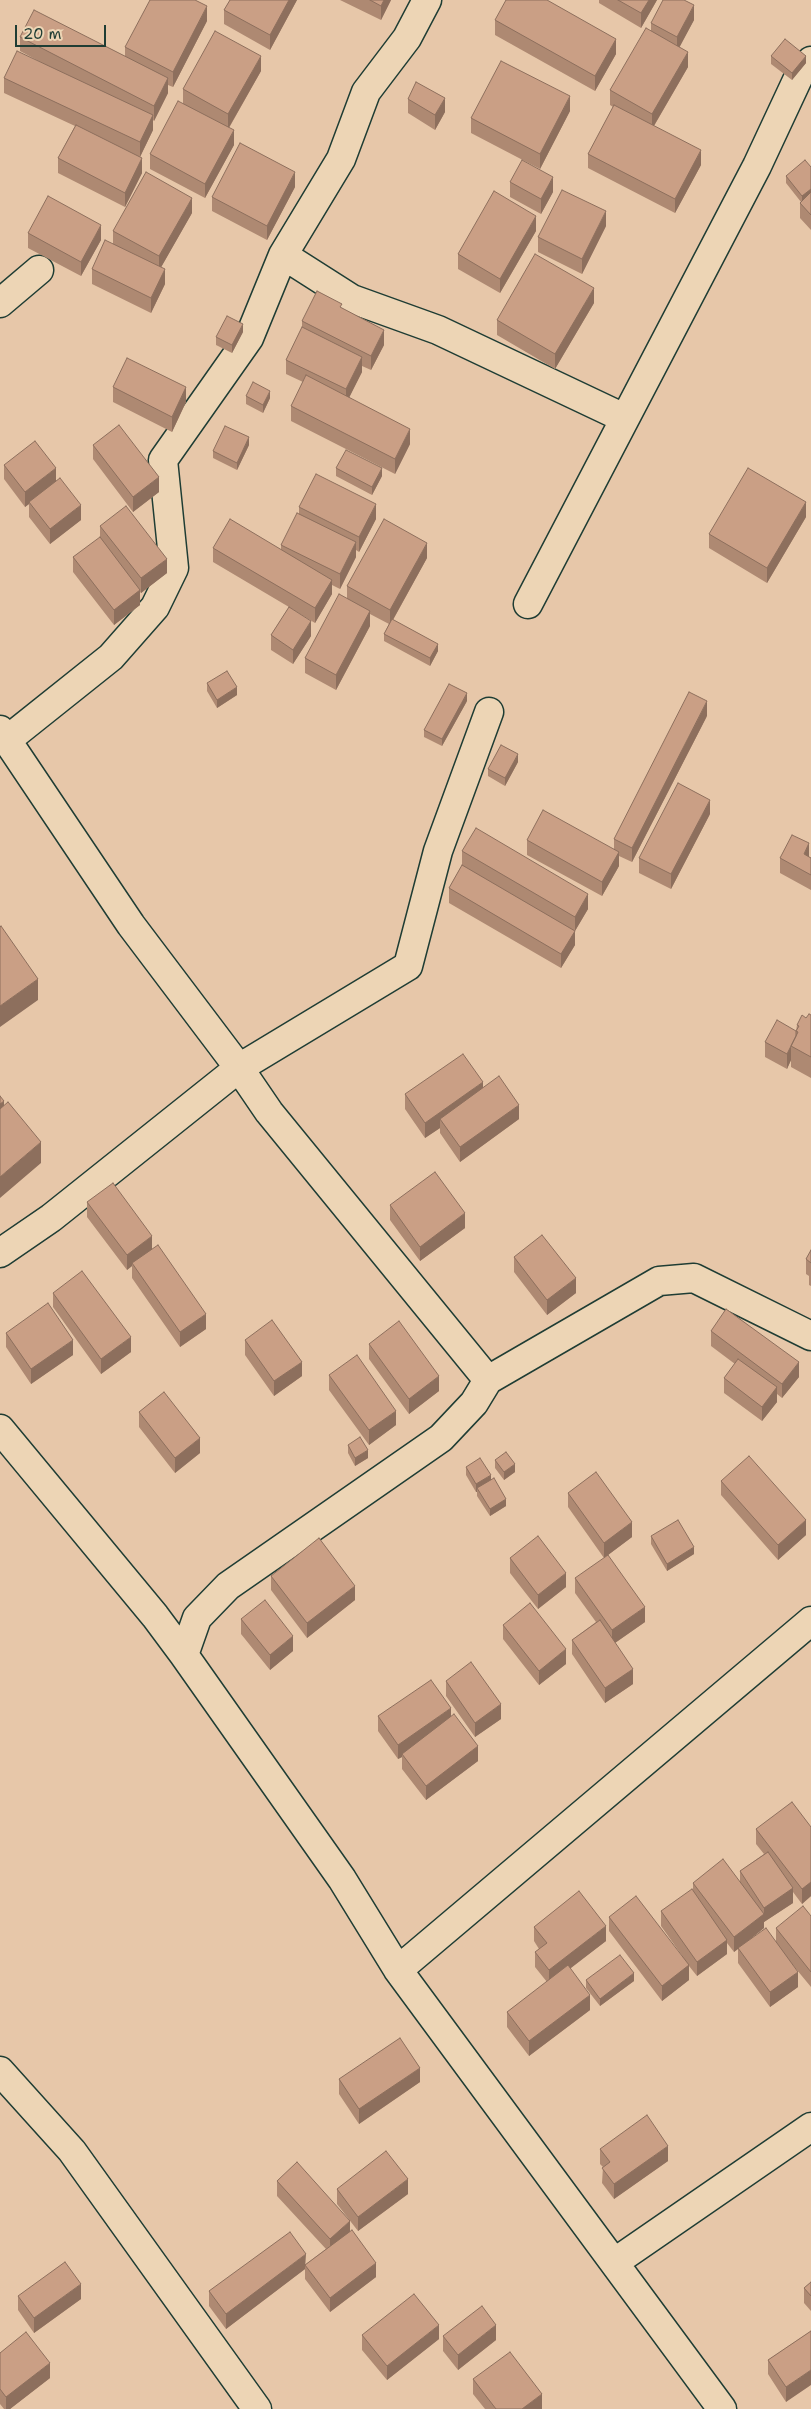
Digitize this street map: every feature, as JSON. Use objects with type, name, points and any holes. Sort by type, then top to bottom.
[{"type":"street","points":[[427,0],[407,38],[366,92],[341,159],[283,255],[249,338],[163,460],[174,568],[155,607],[111,657],[3,735],[131,925],[239,1068],[269,1112],[488,1380]]},
{"type":"street","points":[[528,604],[757,166],[800,74],[811,61]]},
{"type":"street","points":[[283,255],[352,299],[438,330],[624,418]]},
{"type":"street","points":[[0,303],[38,270]]},
{"type":"street","points":[[0,1253],[51,1218],[239,1068],[408,966],[438,851],[488,712]]},
{"type":"street","points":[[184,1655],[197,1618],[228,1586],[442,1438],[474,1403],[488,1380],[658,1280],[694,1278],[811,1336]]},
{"type":"street","points":[[0,1429],[155,1616],[184,1655],[342,1879],[398,1970],[722,2409]]},
{"type":"street","points":[[155,1616],[197,1618]]},
{"type":"street","points":[[398,1970],[811,1621]]},
{"type":"street","points":[[0,2071],[72,2151],[257,2409]]},
{"type":"street","points":[[615,2262],[811,2127]]},
{"type":"building","points":[[150,0],[195,0],[207,6],[173,72],[125,47]]},
{"type":"building","points":[[230,0],[289,0],[270,35],[224,10]]},
{"type":"building","points":[[370,0],[384,0],[381,6]]},
{"type":"building","points":[[506,0],[547,0],[616,39],[595,76],[495,20]]},
{"type":"building","points":[[618,0],[649,0],[641,13]]},
{"type":"building","points":[[663,0],[684,0],[694,5],[677,37],[651,23]]},
{"type":"building","points":[[34,10],[168,78],[154,106],[20,37]]},
{"type":"building","points":[[646,28],[688,52],[652,114],[610,90]]},
{"type":"building","points":[[215,31],[261,56],[228,114],[183,89]]},
{"type":"building","points":[[785,39],[806,56],[792,73],[771,56]]},
{"type":"building","points":[[17,51],[153,115],[140,142],[4,78]]},
{"type":"building","points":[[501,61],[570,96],[540,154],[471,118]]},
{"type":"building","points":[[416,82],[445,98],[435,115],[408,99]]},
{"type":"building","points":[[178,101],[234,130],[205,184],[150,154]]},
{"type":"building","points":[[614,105],[701,150],[675,199],[588,154]]},
{"type":"building","points":[[76,125],[142,158],[125,193],[58,158]]},
{"type":"building","points":[[240,143],[295,172],[267,226],[212,197]]},
{"type":"building","points":[[522,160],[553,177],[541,199],[510,182]]},
{"type":"building","points":[[805,160],[811,167],[811,189],[802,196],[786,176]]},
{"type":"building","points":[[146,172],[192,198],[159,256],[113,231]]},
{"type":"building","points":[[562,190],[606,211],[582,259],[538,237]]},
{"type":"building","points":[[494,191],[536,216],[500,279],[458,254]]},
{"type":"building","points":[[811,192],[811,215],[800,203]]},
{"type":"building","points":[[48,196],[101,225],[81,262],[28,233]]},
{"type":"building","points":[[105,240],[165,269],[151,298],[92,269]]},
{"type":"building","points":[[535,254],[594,288],[555,354],[497,320]]},
{"type":"building","points":[[317,291],[342,304],[340,307],[384,330],[371,356],[302,321]]},
{"type":"building","points":[[227,316],[243,324],[232,345],[216,337]]},
{"type":"building","points":[[302,327],[362,357],[346,389],[286,360]]},
{"type":"building","points":[[127,358],[186,387],[172,417],[113,387]]},
{"type":"building","points":[[306,375],[410,429],[395,459],[291,406]]},
{"type":"building","points":[[253,382],[270,391],[263,405],[246,396]]},
{"type":"building","points":[[119,425],[159,477],[133,497],[93,445]]},
{"type":"building","points":[[225,426],[249,437],[237,463],[213,451]]},
{"type":"building","points":[[35,441],[56,468],[25,492],[4,465]]},
{"type":"building","points":[[346,450],[382,468],[372,487],[336,468]]},
{"type":"building","points":[[748,468],[806,502],[767,568],[709,534]]},
{"type":"building","points":[[316,474],[376,504],[359,537],[299,507]]},
{"type":"building","points":[[60,478],[81,505],[50,529],[29,502]]},
{"type":"building","points":[[126,506],[167,559],[141,578],[100,526]]},
{"type":"building","points":[[297,513],[356,542],[340,574],[281,545]]},
{"type":"building","points":[[230,519],[332,580],[315,608],[213,548]]},
{"type":"building","points":[[384,519],[427,543],[390,610],[347,586]]},
{"type":"building","points":[[100,537],[140,590],[114,610],[73,557]]},
{"type":"building","points":[[339,594],[370,611],[336,675],[305,658]]},
{"type":"building","points":[[289,607],[311,621],[293,650],[271,635]]},
{"type":"building","points":[[392,619],[438,644],[430,658],[384,634]]},
{"type":"building","points":[[227,671],[237,687],[217,700],[207,683]]},
{"type":"building","points":[[449,684],[467,693],[442,739],[424,730]]},
{"type":"building","points":[[689,692],[707,701],[632,848],[614,839]]},
{"type":"building","points":[[501,745],[518,754],[505,778],[488,769]]},
{"type":"building","points":[[678,783],[710,800],[671,874],[639,858]]},
{"type":"building","points":[[543,810],[619,852],[602,882],[527,840]]},
{"type":"building","points":[[476,828],[588,894],[575,917],[462,851]]},
{"type":"building","points":[[792,835],[809,843],[804,854],[811,858],[811,875],[780,858]]},
{"type":"building","points":[[462,865],[575,931],[561,954],[449,888]]},
{"type":"building","points":[[0,927],[38,979],[0,1006]]},
{"type":"building","points":[[809,1014],[811,1015],[811,1057],[791,1046],[798,1032],[796,1031],[799,1026],[797,1025],[802,1015],[806,1018]]},
{"type":"building","points":[[777,1020],[796,1031],[796,1036],[787,1054],[765,1042]]},
{"type":"building","points":[[463,1054],[483,1082],[425,1123],[405,1094]]},
{"type":"building","points":[[499,1076],[519,1105],[460,1147],[440,1119]]},
{"type":"building","points":[[0,1096],[4,1101],[0,1104]]},
{"type":"building","points":[[8,1102],[41,1142],[0,1177],[0,1109]]},
{"type":"building","points":[[435,1172],[465,1213],[420,1247],[390,1205]]},
{"type":"building","points":[[113,1183],[152,1236],[127,1255],[87,1202]]},
{"type":"building","points":[[542,1235],[576,1278],[547,1300],[514,1257]]},
{"type":"building","points":[[158,1245],[206,1314],[180,1332],[132,1263]]},
{"type":"building","points":[[811,1250],[811,1263],[806,1259]]},
{"type":"building","points":[[82,1271],[131,1337],[101,1359],[53,1293]]},
{"type":"building","points":[[48,1303],[73,1340],[31,1369],[6,1333]]},
{"type":"building","points":[[726,1309],[799,1362],[782,1384],[711,1331]]},
{"type":"building","points":[[272,1320],[302,1362],[274,1381],[245,1340]]},
{"type":"building","points":[[399,1321],[439,1376],[409,1399],[369,1344]]},
{"type":"building","points":[[357,1355],[396,1411],[369,1430],[329,1375]]},
{"type":"building","points":[[738,1359],[777,1387],[762,1407],[724,1378]]},
{"type":"building","points":[[164,1392],[200,1438],[175,1458],[139,1412]]},
{"type":"building","points":[[360,1437],[368,1450],[355,1458],[348,1445]]},
{"type":"building","points":[[506,1452],[515,1464],[504,1472],[495,1460]]},
{"type":"building","points":[[749,1456],[806,1520],[778,1545],[721,1481]]},
{"type":"building","points":[[480,1458],[491,1475],[476,1484],[466,1467]]},
{"type":"building","points":[[596,1472],[632,1522],[604,1543],[568,1493]]},
{"type":"building","points":[[494,1478],[506,1499],[490,1509],[477,1488]]},
{"type":"building","points":[[678,1520],[694,1547],[667,1564],[651,1536]]},
{"type":"building","points":[[538,1536],[566,1573],[538,1595],[510,1558]]},
{"type":"building","points":[[319,1538],[355,1586],[307,1623],[271,1576]]},
{"type":"building","points":[[608,1555],[645,1607],[612,1630],[575,1578]]},
{"type":"building","points":[[265,1600],[293,1636],[270,1655],[241,1619]]},
{"type":"building","points":[[530,1603],[566,1649],[539,1671],[503,1625]]},
{"type":"building","points":[[600,1620],[633,1669],[605,1688],[572,1640]]},
{"type":"building","points":[[471,1662],[501,1704],[475,1723],[446,1681]]},
{"type":"building","points":[[431,1680],[451,1708],[398,1745],[378,1716]]},
{"type":"building","points":[[454,1714],[478,1746],[426,1786],[402,1754]]},
{"type":"building","points":[[792,1802],[811,1827],[811,1882],[802,1889],[756,1829]]},
{"type":"building","points":[[768,1852],[793,1888],[764,1908],[740,1871]]},
{"type":"building","points":[[723,1859],[764,1914],[734,1937],[693,1883]]},
{"type":"building","points":[[692,1889],[727,1940],[697,1962],[661,1911]]},
{"type":"building","points":[[579,1891],[606,1926],[549,1970],[535,1952],[547,1943],[534,1927]]},
{"type":"building","points":[[636,1896],[689,1965],[662,1986],[609,1917]]},
{"type":"building","points":[[803,1906],[811,1916],[811,1972],[776,1928]]},
{"type":"building","points":[[766,1928],[798,1972],[770,1992],[738,1948]]},
{"type":"building","points":[[620,1955],[634,1973],[600,1999],[586,1980]]},
{"type":"building","points":[[568,1965],[590,1995],[529,2041],[507,2012]]},
{"type":"building","points":[[400,2038],[420,2068],[359,2109],[339,2079]]},
{"type":"building","points":[[647,2115],[668,2146],[614,2184],[602,2168],[610,2162],[600,2149]]},
{"type":"building","points":[[386,2151],[408,2179],[358,2217],[337,2189]]},
{"type":"building","points":[[297,2162],[350,2221],[330,2239],[277,2181]]},
{"type":"building","points":[[352,2230],[376,2263],[330,2298],[305,2265]]},
{"type":"building","points":[[290,2232],[306,2254],[226,2314],[209,2291]]},
{"type":"building","points":[[65,2262],[81,2284],[34,2318],[18,2296]]},
{"type":"building","points":[[811,2282],[811,2296],[804,2288]]},
{"type":"building","points":[[414,2294],[439,2325],[387,2366],[362,2335]]},
{"type":"building","points":[[482,2306],[496,2325],[458,2355],[443,2336]]},
{"type":"building","points":[[811,2331],[811,2370],[786,2387],[768,2360]]},
{"type":"building","points":[[26,2332],[50,2363],[6,2397],[0,2389],[0,2353]]},
{"type":"building","points":[[510,2352],[542,2394],[522,2409],[496,2409],[473,2379]]}]
